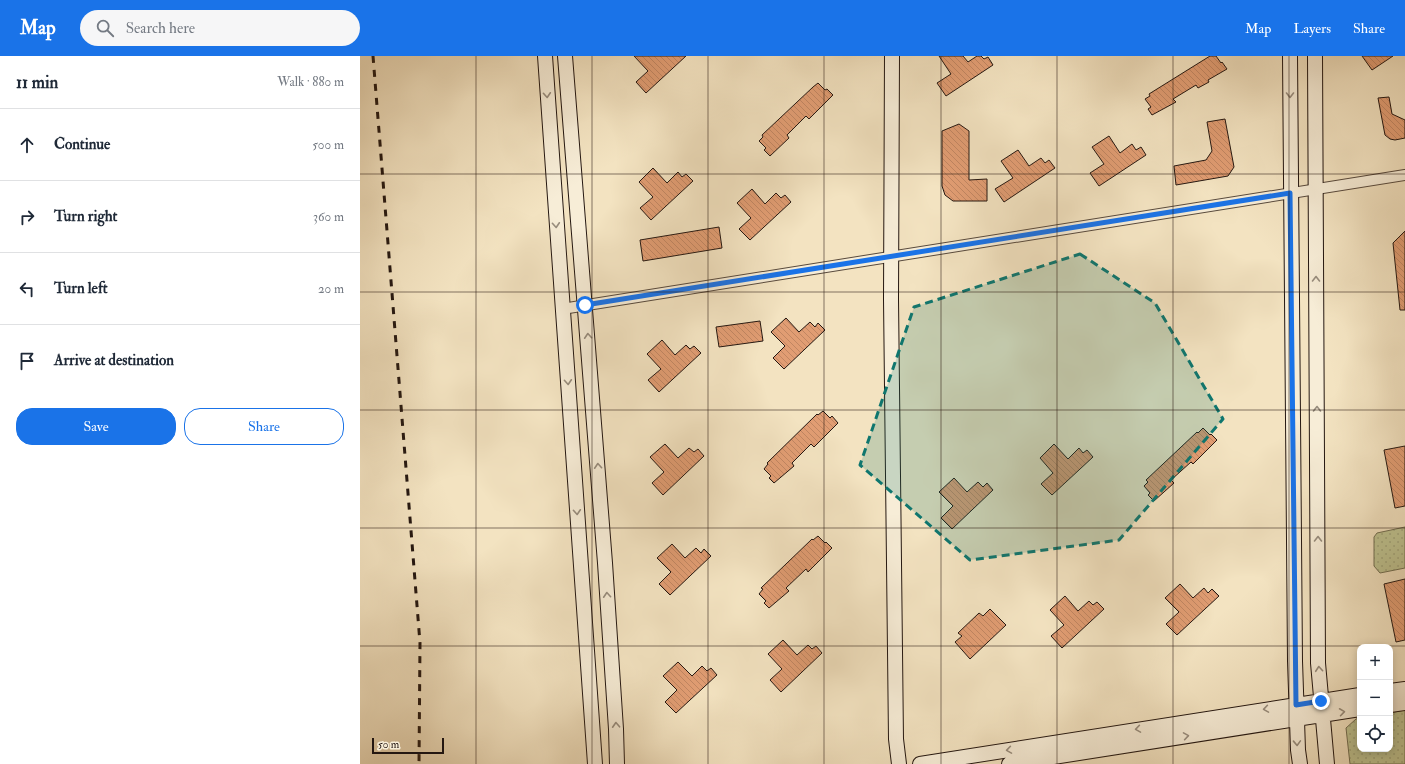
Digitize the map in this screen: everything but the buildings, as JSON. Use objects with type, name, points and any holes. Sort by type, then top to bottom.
[{"type":"street","points":[[544,56],[594,731],[595,764]]},
{"type":"street","points":[[565,56],[606,570],[616,729],[616,764]]},
{"type":"street","points":[[892,56],[891,256],[896,739],[899,764]]},
{"type":"street","points":[[1290,56],[1290,193],[1296,705],[1300,764]]},
{"type":"street","points":[[1315,56],[1318,663],[1327,764]]},
{"type":"street","points":[[562,309],[1405,175]]},
{"type":"street","points":[[1393,691],[1405,689]]},
{"type":"street","points":[[1010,764],[1297,719],[1322,708],[1357,696]]},
{"type":"street","points":[[1393,705],[1405,703]]},
{"type":"street","points":[[920,764],[1296,705],[1322,708],[1357,709]]},
{"type":"highlighted area","points":[[1080,254],[1155,303],[1223,419],[1119,540],[970,560],[860,465],[914,307]]},
{"type":"green space","points":[[1405,527],[1405,568],[1380,573],[1374,566],[1374,537],[1377,533]]},
{"type":"green space","points":[[1405,710],[1405,764],[1350,764],[1346,728],[1357,719],[1357,752],[1393,752],[1393,712]]},
{"type":"railway","points":[[373,56],[420,643],[419,764]]},
{"type":"route","points":[[585,305],[1290,193],[1296,705],[1321,701]]}]
